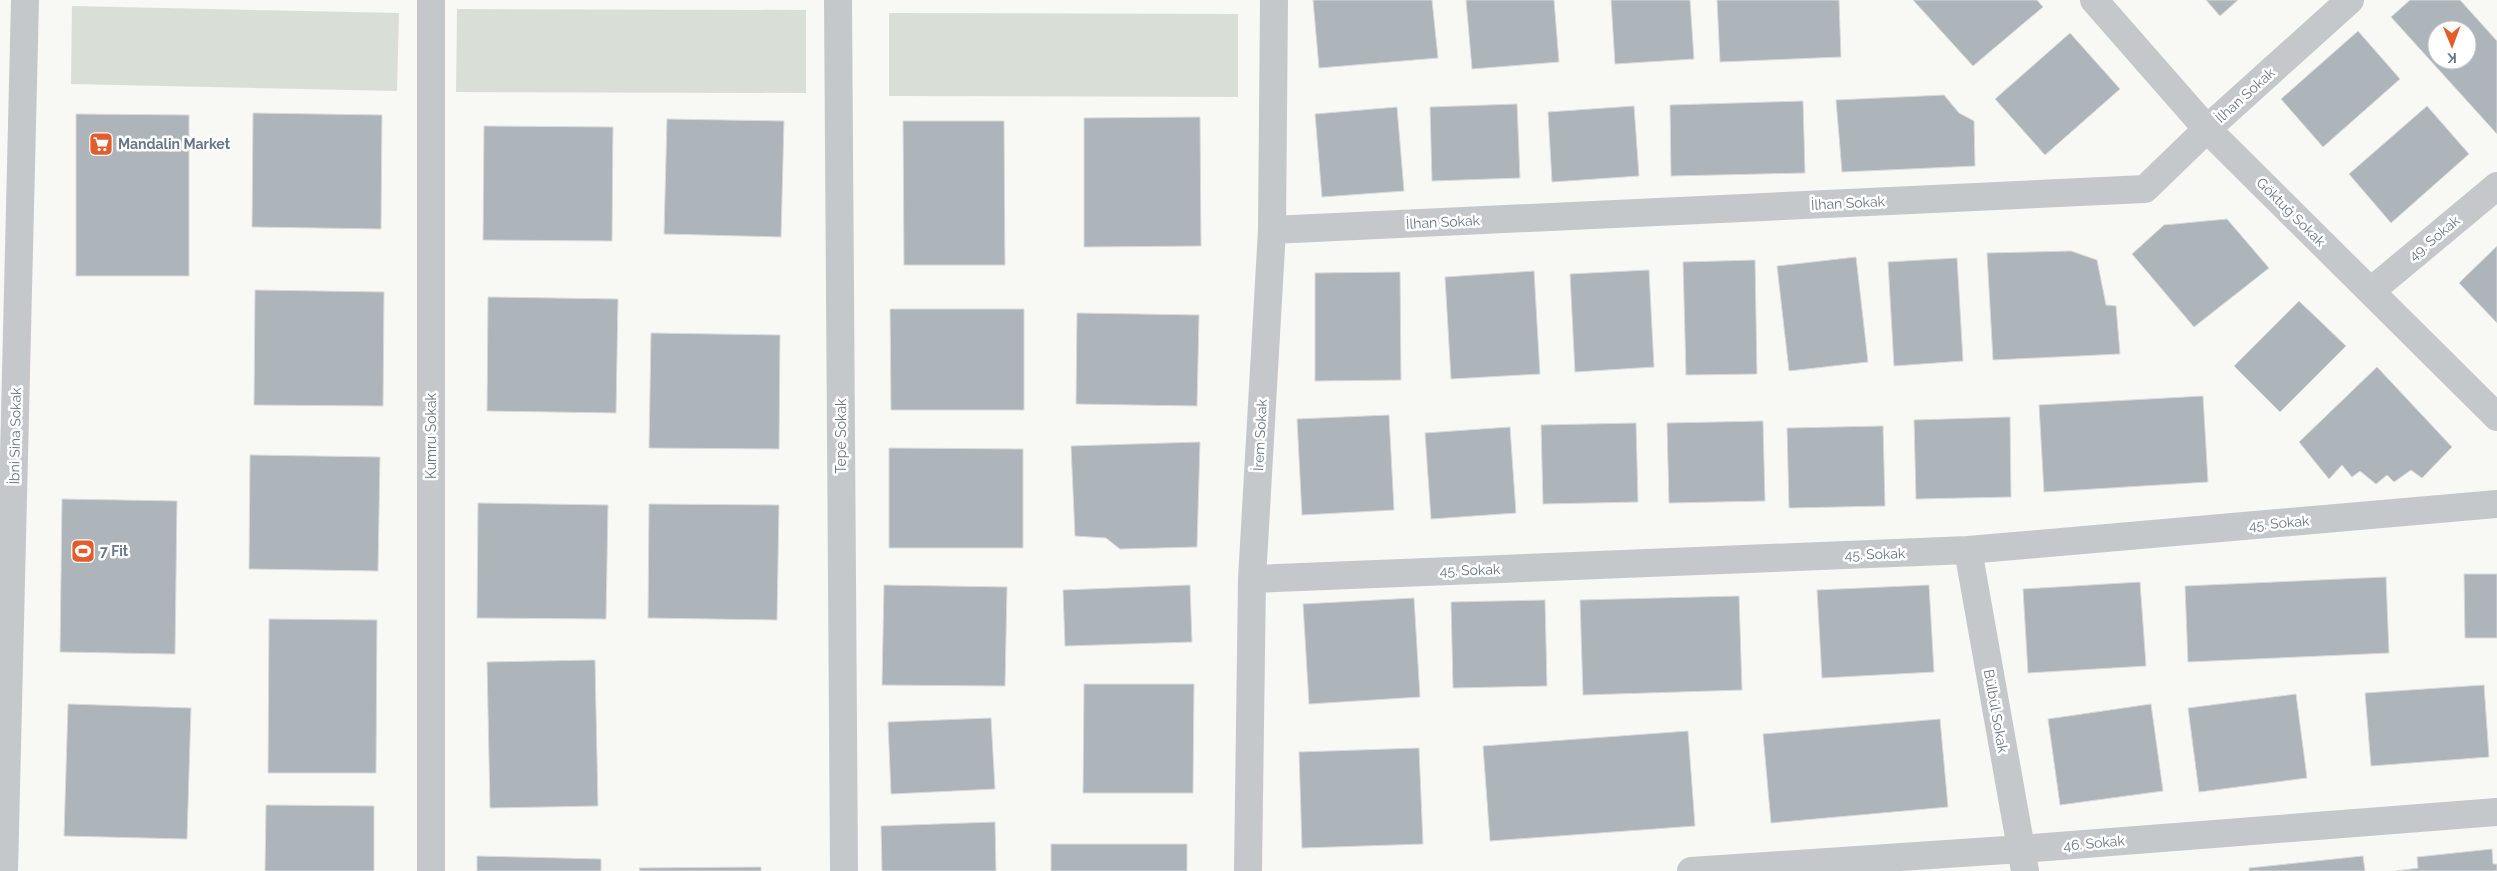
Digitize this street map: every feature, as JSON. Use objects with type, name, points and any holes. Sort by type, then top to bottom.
[{"type":"street","name":"İbni Sina Sokak","points":[[4,871],[3,833],[25,0]]},
{"type":"street","name":"Kumru Sokak","points":[[430,871],[431,0]]},
{"type":"street","name":"Tepe Sokak","points":[[838,0],[844,871]]},
{"type":"street","name":"İrem Sokak","points":[[1248,871],[1252,579],[1272,230],[1274,0]]},
{"type":"street","name":"Göktuğ Sokak","points":[[2094,0],[2207,129],[2497,417]]},
{"type":"street","name":"İlhan Sokak","points":[[1272,230],[2145,188],[2207,129],[2350,0]]},
{"type":"street","name":"49. Sokak","points":[[2371,291],[2497,186]]},
{"type":"street","name":"45. Sokak","points":[[1252,579],[1968,550],[2497,504]]},
{"type":"street","name":"Bülbül Sokak","points":[[1968,550],[2023,860]]},
{"type":"street","name":"46. Sokak","points":[[1691,871],[2023,860],[2497,812]]},
{"type":"shaded area","points":[[72,6],[399,13],[397,91],[71,84]]},
{"type":"shaded area","points":[[457,9],[806,10],[806,93],[456,92]]},
{"type":"shaded area","points":[[889,13],[1238,14],[1238,97],[889,96]]},
{"type":"building","points":[[1313,0],[1432,0],[1438,58],[1319,68]]},
{"type":"building","points":[[1466,0],[1554,0],[1559,62],[1472,69]]},
{"type":"building","points":[[1611,0],[1690,0],[1694,59],[1615,64]]},
{"type":"building","points":[[1717,0],[1839,0],[1841,57],[1720,62]]},
{"type":"building","points":[[1913,0],[2037,0],[2043,7],[1973,66]]},
{"type":"building","points":[[2206,0],[2238,0],[2220,16]]},
{"type":"building","points":[[2410,0],[2460,0],[2497,41],[2497,134],[2439,70],[2477,70],[2477,20],[2427,20],[2427,57],[2391,17]]},
{"type":"building","points":[[2358,31],[2400,79],[2323,147],[2281,99]]},
{"type":"building","points":[[2070,33],[2120,89],[2045,155],[1995,99]]},
{"type":"building","points":[[1944,95],[1959,113],[1974,121],[1975,166],[1842,172],[1836,100]]},
{"type":"building","points":[[1803,101],[1805,173],[1671,176],[1670,105]]},
{"type":"building","points":[[1517,104],[1520,178],[1432,181],[1430,107]]},
{"type":"building","points":[[1634,106],[1639,176],[1552,182],[1548,112]]},
{"type":"building","points":[[2427,106],[2469,154],[2391,223],[2349,174]]},
{"type":"building","points":[[1397,107],[1404,191],[1322,197],[1315,114]]},
{"type":"building","points":[[253,113],[382,115],[381,229],[252,227]]},
{"type":"building","points":[[76,114],[189,115],[189,276],[76,276]]},
{"type":"building","points":[[1200,117],[1201,246],[1084,247],[1084,118]]},
{"type":"building","points":[[667,119],[784,121],[781,237],[664,234]]},
{"type":"building","points":[[903,121],[1004,121],[1005,265],[904,265]]},
{"type":"building","points":[[484,126],[613,127],[612,241],[483,240]]},
{"type":"building","points":[[2227,219],[2269,268],[2194,327],[2132,254],[2164,225]]},
{"type":"building","points":[[2497,246],[2497,323],[2459,283]]},
{"type":"building","points":[[2071,251],[2097,260],[2106,305],[2116,306],[2120,354],[1993,360],[1987,253]]},
{"type":"building","points":[[1856,257],[1868,362],[1789,371],[1777,266]]},
{"type":"building","points":[[1957,258],[1963,361],[1894,366],[1888,262]]},
{"type":"building","points":[[1755,260],[1757,374],[1686,375],[1683,262]]},
{"type":"building","points":[[1649,270],[1654,367],[1575,372],[1570,274]]},
{"type":"building","points":[[1534,271],[1540,374],[1451,379],[1445,277]]},
{"type":"building","points":[[1400,272],[1401,380],[1315,381],[1315,273]]},
{"type":"building","points":[[255,290],[384,292],[383,406],[254,405]]},
{"type":"building","points":[[488,297],[618,299],[616,413],[487,411]]},
{"type":"building","points":[[2299,301],[2346,346],[2280,412],[2234,366]]},
{"type":"building","points":[[890,309],[1024,309],[1024,410],[891,410]]},
{"type":"building","points":[[1077,313],[1199,315],[1197,406],[1076,404]]},
{"type":"building","points":[[651,333],[780,335],[779,449],[649,448]]},
{"type":"building","points":[[2377,367],[2452,447],[2422,478],[2411,470],[2394,482],[2387,475],[2376,484],[2360,471],[2352,477],[2342,465],[2329,479],[2299,442]]},
{"type":"building","points":[[2203,396],[2208,482],[2044,492],[2039,405]]},
{"type":"building","points":[[1389,415],[1394,510],[1302,515],[1297,419]]},
{"type":"building","points":[[2010,417],[2011,497],[1916,499],[1914,420]]},
{"type":"building","points":[[1763,421],[1765,501],[1669,503],[1667,423]]},
{"type":"building","points":[[1636,423],[1638,502],[1543,504],[1541,425]]},
{"type":"building","points":[[1883,426],[1885,506],[1789,508],[1787,428]]},
{"type":"building","points":[[1510,427],[1516,513],[1431,519],[1425,433]]},
{"type":"building","points":[[1200,442],[1197,547],[1120,549],[1106,538],[1075,536],[1071,446]]},
{"type":"building","points":[[889,448],[1023,449],[1023,548],[889,548]]},
{"type":"building","points":[[250,455],[380,457],[378,571],[249,569]]},
{"type":"building","points":[[62,499],[177,501],[175,654],[60,652]]},
{"type":"building","points":[[478,503],[608,505],[606,619],[477,618]]},
{"type":"building","points":[[649,504],[779,505],[777,620],[648,618]]},
{"type":"building","points":[[2464,574],[2497,574],[2497,638],[2465,638]]},
{"type":"building","points":[[2386,577],[2389,653],[2188,662],[2185,586]]},
{"type":"building","points":[[2140,582],[2146,666],[2028,673],[2023,589]]},
{"type":"building","points":[[884,585],[1007,587],[1005,686],[882,685]]},
{"type":"building","points":[[1190,585],[1192,642],[1065,646],[1063,590]]},
{"type":"building","points":[[1929,585],[1934,672],[1822,678],[1817,590]]},
{"type":"building","points":[[1739,596],[1742,690],[1583,695],[1580,600]]},
{"type":"building","points":[[1414,598],[1420,697],[1309,704],[1303,604]]},
{"type":"building","points":[[1545,600],[1547,686],[1453,688],[1451,602]]},
{"type":"building","points":[[269,619],[377,620],[376,773],[268,773]]},
{"type":"building","points":[[595,660],[598,806],[490,808],[487,662]]},
{"type":"building","points":[[1084,684],[1194,684],[1193,793],[1083,793]]},
{"type":"building","points":[[2484,685],[2489,757],[2371,766],[2365,693]]},
{"type":"building","points":[[2296,694],[2307,778],[2199,792],[2188,708]]},
{"type":"building","points":[[68,704],[191,708],[187,839],[64,836]]},
{"type":"building","points":[[2151,704],[2163,791],[2060,805],[2048,719]]},
{"type":"building","points":[[991,718],[995,789],[891,794],[888,722]]},
{"type":"building","points":[[1940,719],[1948,807],[1771,823],[1763,734]]},
{"type":"building","points":[[1688,731],[1695,826],[1490,841],[1483,746]]},
{"type":"building","points":[[1419,748],[1423,844],[1302,848],[1299,752]]},
{"type":"building","points":[[266,805],[374,806],[374,871],[265,871]]},
{"type":"building","points":[[995,822],[996,871],[882,871],[881,826]]},
{"type":"building","points":[[1051,844],[1187,844],[1187,871],[1051,871]]},
{"type":"building","points":[[2492,849],[2493,864],[2497,864],[2497,871],[2396,871],[2418,868],[2417,857]]},
{"type":"building","points":[[477,856],[601,859],[601,871],[477,871]]},
{"type":"building","points":[[2363,856],[2365,871],[2249,871],[2249,868]]},
{"type":"building","points":[[761,867],[761,871],[640,871],[639,868]]},
{"type":"place","name":"Mandalin Market","points":[[101,144]]},
{"type":"place","name":"7 Fit","points":[[83,551]]}]
